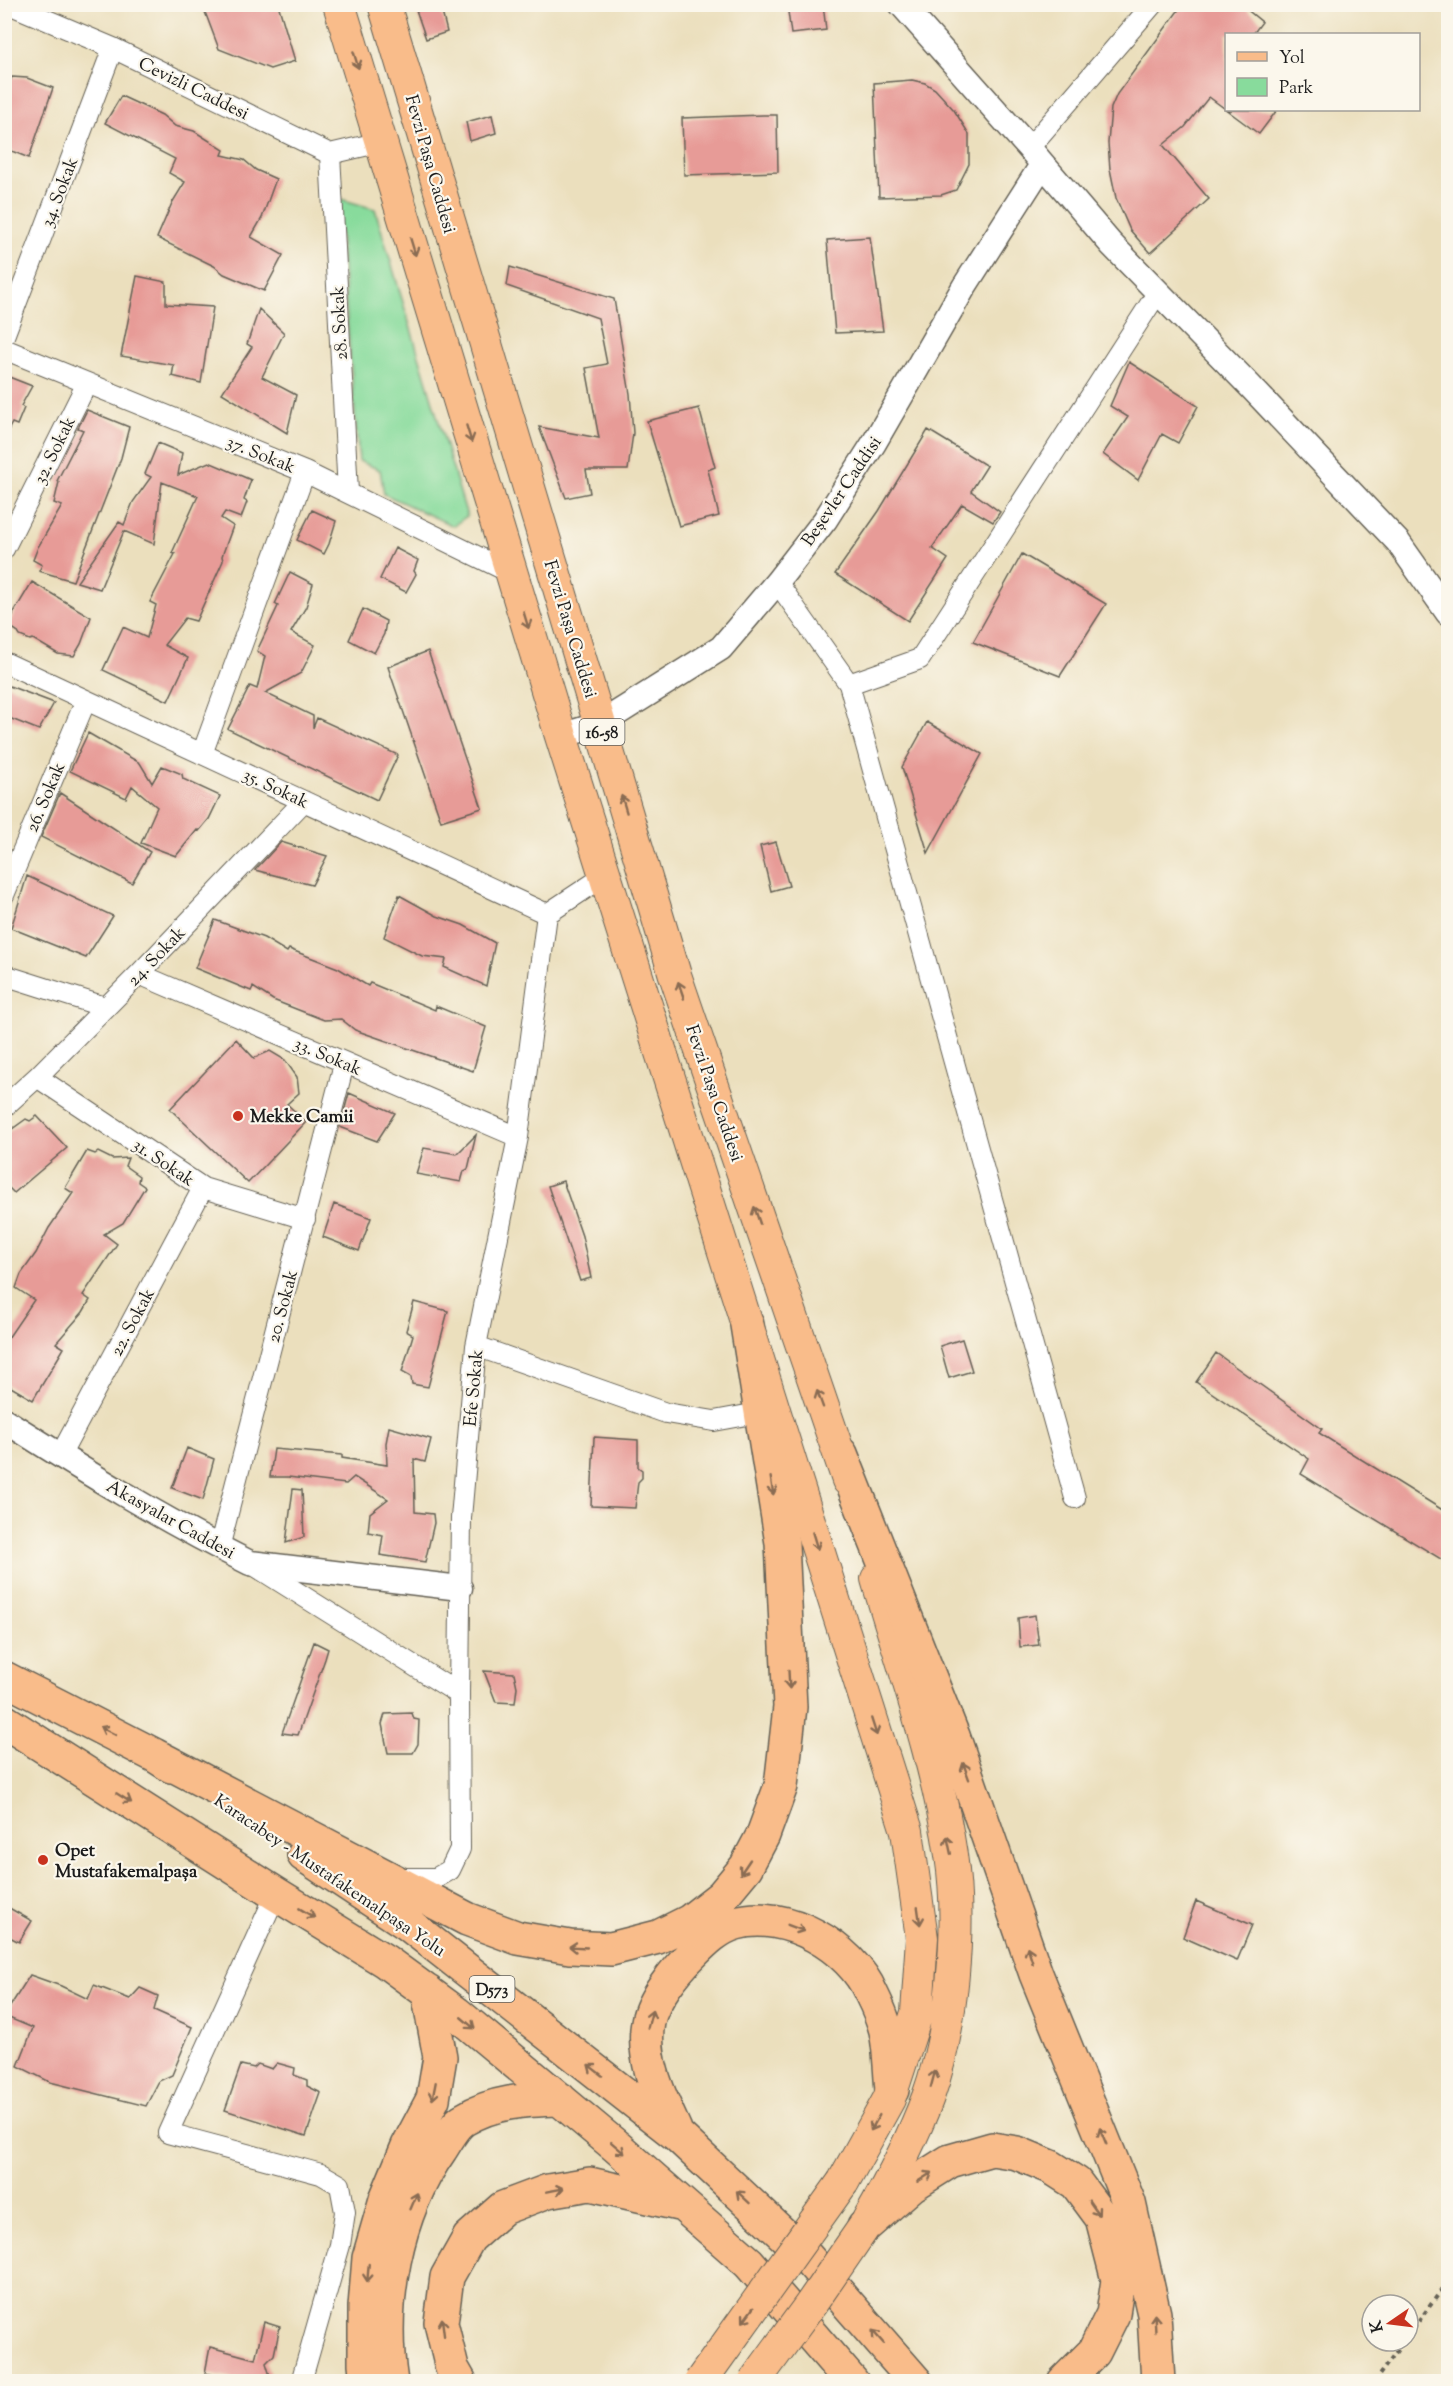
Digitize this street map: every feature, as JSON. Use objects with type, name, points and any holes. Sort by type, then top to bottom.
[{"type":"highway","points":[[154,1755],[467,1919],[518,1938],[570,1947],[611,1948],[658,1937],[690,1921],[722,1896],[746,1867],[763,1835],[781,1786],[790,1707],[782,1543],[767,1412],[747,1325]]},
{"type":"highway","points":[[841,1454],[953,1736],[1036,1974],[1129,2202],[1155,2314],[1158,2382]]},
{"type":"highway","name":"Karacabey - Mustafakemalpaşa Yolu","points":[[4,1678],[154,1755],[408,1924],[677,2135],[805,2255],[916,2382]]},
{"type":"highway","name":"D573","points":[[4,1721],[385,1961],[456,2013],[618,2147],[749,2263],[852,2382]]},
{"type":"highway","points":[[677,2135],[658,2091],[648,2055],[648,2021],[664,1986],[685,1961],[712,1934],[737,1923],[775,1920],[802,1929],[843,1955],[870,1990],[886,2031],[892,2090]]},
{"type":"highway","points":[[367,2382],[365,2307],[369,2258],[386,2199],[408,2146],[433,2100],[440,2057],[428,1992]]},
{"type":"highway","points":[[391,2382],[386,2350],[390,2282],[404,2226],[430,2165],[460,2121],[490,2107],[521,2100],[560,2099]]},
{"type":"highway","points":[[864,2227],[912,2185],[950,2161],[992,2149],[1017,2153],[1051,2167],[1076,2183],[1102,2218],[1118,2280],[1113,2314],[1094,2352],[1064,2382]]},
{"type":"highway","points":[[460,2382],[452,2368],[441,2323],[447,2277],[469,2238],[503,2208],[548,2191],[590,2184],[680,2204]]},
{"type":"main road","name":"Fevzi Paşa Caddesi","points":[[339,4],[561,736],[747,1325]]},
{"type":"main road","name":"Fevzi Paşa Caddesi","points":[[384,4],[675,975],[804,1356],[841,1454],[935,1775],[952,1857],[956,1936],[948,2022],[928,2096],[897,2169],[864,2227],[754,2382]]},
{"type":"main road","points":[[700,2382],[843,2182],[892,2090],[917,2013],[922,1938],[907,1831],[767,1412]]},
{"type":"street","name":"Cevizli Caddesi","points":[[9,4],[113,48],[330,154]]},
{"type":"street","points":[[901,4],[1111,244],[1398,543],[1449,613]]},
{"type":"street","points":[[1035,156],[1153,4]]},
{"type":"street","name":"34. Sokak","points":[[4,336],[113,48]]},
{"type":"street","points":[[330,154],[381,142]]},
{"type":"street","name":"28. Sokak","points":[[330,154],[348,492]]},
{"type":"street","name":"Beşevler Caddisi","points":[[561,736],[600,724],[722,648],[777,582],[838,501],[874,443],[964,287],[1035,156]]},
{"type":"street","points":[[849,684],[920,658],[1158,292]]},
{"type":"street","name":"37. Sokak","points":[[4,349],[305,472],[511,573]]},
{"type":"street","name":"32. Sokak","points":[[4,549],[87,383]]},
{"type":"street","points":[[202,754],[305,472]]},
{"type":"street","points":[[777,582],[849,684],[1075,1498]]},
{"type":"street","name":"35. Sokak","points":[[4,662],[548,914]]},
{"type":"street","name":"26. Sokak","points":[[4,895],[86,700]]},
{"type":"street","name":"24. Sokak","points":[[4,1107],[140,974],[304,801]]},
{"type":"street","points":[[548,914],[606,875]]},
{"type":"street","name":"Efe Sokak","points":[[387,1877],[436,1878],[450,1870],[460,1849],[461,1518],[476,1346],[518,1137],[548,914]]},
{"type":"street","name":"33. Sokak","points":[[140,974],[344,1064],[518,1137]]},
{"type":"street","points":[[4,975],[105,1007]]},
{"type":"street","name":"20. Sokak","points":[[219,1548],[344,1064]]},
{"type":"street","name":"31. Sokak","points":[[37,1077],[203,1188],[305,1219]]},
{"type":"street","name":"22. Sokak","points":[[60,1456],[203,1188]]},
{"type":"street","points":[[476,1346],[666,1413],[714,1421],[767,1412]]},
{"type":"street","name":"Akasyalar Caddesi","points":[[4,1420],[60,1456],[219,1548],[250,1563],[460,1588]]},
{"type":"street","points":[[250,1563],[459,1694]]},
{"type":"street","points":[[276,1894],[168,2133],[321,2174],[340,2186],[345,2212],[340,2245],[301,2382]]},
{"type":"path","points":[[1420,2320],[1449,2281]]},
{"type":"path","points":[[1374,2382],[1395,2353]]},
{"type":"green space","points":[[337,198],[375,209],[467,516],[453,526],[384,494],[380,470],[359,461]]},
{"type":"building","points":[[202,4],[278,4],[295,61],[270,69],[219,49]]},
{"type":"building","points":[[414,4],[440,4],[447,32],[426,39]]},
{"type":"building","points":[[787,4],[823,4],[826,30],[791,34]]},
{"type":"building","points":[[1183,4],[1240,4],[1262,22],[1254,33],[1225,33],[1225,109],[1209,97],[1185,127],[1163,145],[1209,199],[1150,253],[1130,230],[1116,198],[1108,143],[1111,108],[1117,94]]},
{"type":"building","points":[[12,77],[27,78],[53,88],[29,158],[4,148],[4,94]]},
{"type":"building","points":[[912,80],[925,83],[935,89],[954,110],[969,134],[969,164],[956,190],[941,195],[879,197],[874,83]]},
{"type":"building","points":[[121,96],[162,115],[175,126],[194,131],[224,150],[222,155],[244,160],[256,170],[276,179],[262,218],[251,237],[283,255],[264,291],[224,274],[214,266],[157,238],[172,203],[185,182],[169,173],[175,159],[105,123]]},
{"type":"building","points":[[1228,111],[1276,111],[1259,134]]},
{"type":"building","points":[[492,115],[496,133],[470,141],[466,122]]},
{"type":"building","points":[[777,115],[778,172],[684,175],[682,118]]},
{"type":"building","points":[[870,237],[883,331],[835,333],[827,240]]},
{"type":"building","points":[[510,267],[614,299],[630,394],[633,433],[628,470],[586,470],[590,493],[566,498],[539,427],[599,438],[586,368],[607,364],[598,318],[507,286]]},
{"type":"building","points":[[137,276],[166,282],[166,304],[213,307],[201,383],[172,376],[174,365],[121,356]]},
{"type":"building","points":[[259,309],[284,333],[262,377],[296,395],[287,433],[222,393],[252,347],[247,344]]},
{"type":"building","points":[[1129,362],[1198,406],[1178,443],[1162,434],[1138,480],[1103,454],[1128,417],[1110,406]]},
{"type":"building","points":[[4,375],[32,386],[21,406],[24,408],[17,425],[12,423],[4,438]]},
{"type":"building","points":[[699,408],[715,467],[708,470],[719,516],[679,526],[647,421]]},
{"type":"building","points":[[87,410],[129,427],[121,458],[73,581],[39,571],[42,565],[33,560],[62,506],[54,503],[59,482],[57,481],[83,430],[78,428]]},
{"type":"building","points":[[928,430],[987,466],[971,491],[1000,512],[993,522],[962,504],[932,548],[948,559],[908,621],[835,574],[879,511]]},
{"type":"building","points":[[158,443],[182,453],[178,475],[209,462],[251,480],[241,518],[225,512],[221,518],[233,526],[222,556],[223,561],[196,621],[185,618],[164,645],[188,658],[168,701],[103,670],[123,627],[147,638],[156,605],[150,602],[175,554],[172,553],[198,496],[162,482],[154,544],[124,531],[100,589],[77,582],[119,522],[124,525],[133,502],[151,477],[145,474]]},
{"type":"building","points":[[312,510],[336,521],[324,554],[297,540]]},
{"type":"building","points":[[395,548],[418,560],[414,571],[416,574],[406,592],[380,579]]},
{"type":"building","points":[[1022,554],[1106,604],[1060,676],[973,642]]},
{"type":"building","points":[[290,572],[313,584],[306,607],[291,632],[315,645],[301,673],[265,693],[313,716],[313,728],[317,718],[398,755],[377,800],[228,729],[250,686],[257,689],[265,656],[257,651],[278,606],[275,604]]},
{"type":"building","points":[[32,582],[91,617],[74,656],[58,654],[33,639],[20,636],[9,626],[14,612]]},
{"type":"building","points":[[363,609],[386,621],[384,634],[374,653],[349,640]]},
{"type":"building","points":[[428,651],[482,808],[441,821],[388,667]]},
{"type":"building","points":[[4,684],[54,703],[39,730],[4,716]]},
{"type":"building","points":[[927,722],[982,754],[928,853],[902,767]]},
{"type":"building","points":[[88,733],[140,763],[152,783],[162,766],[182,774],[183,779],[220,796],[209,819],[176,856],[141,843],[157,807],[132,786],[126,798],[70,771]]},
{"type":"building","points":[[60,793],[150,852],[132,883],[41,837]]},
{"type":"building","points":[[281,842],[327,856],[312,885],[255,870]]},
{"type":"building","points":[[776,842],[789,886],[771,891],[760,846]]},
{"type":"building","points":[[27,876],[113,916],[86,958],[11,928]]},
{"type":"building","points":[[399,895],[495,943],[486,986],[444,967],[446,959],[422,956],[384,937]]},
{"type":"building","points":[[215,920],[264,938],[287,952],[289,949],[338,968],[368,986],[370,983],[435,1010],[436,1006],[486,1027],[473,1071],[355,1030],[341,1019],[324,1020],[273,1000],[253,987],[251,991],[195,968]]},
{"type":"building","name":"Mekke Camii","points":[[236,1039],[254,1058],[270,1051],[285,1060],[297,1077],[299,1093],[287,1104],[306,1122],[248,1183],[170,1109]]},
{"type":"building","points":[[349,1093],[395,1113],[377,1141],[340,1127]]},
{"type":"building","points":[[37,1116],[67,1148],[14,1193],[4,1183],[4,1135],[26,1119],[30,1121]]},
{"type":"building","points":[[476,1135],[468,1169],[464,1171],[461,1182],[416,1174],[424,1148],[457,1154]]},
{"type":"building","points":[[87,1151],[95,1154],[98,1152],[112,1159],[128,1158],[125,1166],[139,1176],[138,1182],[145,1187],[123,1223],[104,1234],[117,1244],[83,1295],[90,1300],[83,1312],[56,1343],[64,1348],[33,1400],[4,1383],[4,1344],[34,1300],[16,1288],[21,1274],[73,1193],[65,1188]]},
{"type":"building","points":[[563,1181],[582,1236],[591,1278],[580,1281],[548,1186]]},
{"type":"building","points":[[334,1204],[371,1218],[359,1251],[323,1237]]},
{"type":"building","points":[[414,1302],[448,1311],[428,1387],[412,1384],[411,1377],[402,1372],[413,1335],[406,1331]]},
{"type":"building","points":[[962,1339],[972,1371],[949,1378],[940,1346]]},
{"type":"building","points":[[1216,1353],[1322,1429],[1319,1433],[1449,1514],[1449,1564],[1301,1474],[1309,1459],[1196,1382]]},
{"type":"building","points":[[389,1427],[431,1439],[425,1462],[414,1459],[415,1512],[433,1514],[434,1523],[425,1562],[380,1555],[383,1535],[368,1532],[370,1513],[388,1499],[354,1477],[346,1484],[270,1477],[274,1449],[342,1455],[342,1458],[387,1465],[386,1443]]},
{"type":"building","points":[[594,1437],[638,1440],[638,1467],[642,1470],[642,1478],[638,1482],[635,1508],[591,1506]]},
{"type":"building","points":[[187,1448],[214,1459],[203,1500],[172,1488]]},
{"type":"building","points":[[293,1489],[302,1490],[304,1537],[286,1543]]},
{"type":"building","points":[[1035,1615],[1039,1645],[1020,1647],[1018,1618]]},
{"type":"building","points":[[314,1642],[328,1649],[325,1659],[298,1735],[282,1733]]},
{"type":"building","points":[[484,1671],[514,1673],[517,1687],[515,1703],[496,1702]]},
{"type":"building","points":[[412,1713],[414,1719],[419,1720],[418,1744],[413,1753],[388,1753],[382,1724],[385,1714]]},
{"type":"building","points":[[1196,1901],[1252,1925],[1237,1961],[1183,1937]]},
{"type":"building","points":[[4,1905],[32,1921],[19,1942],[4,1934]]},
{"type":"building","points":[[30,1975],[88,1999],[94,1985],[130,1999],[140,1988],[158,1996],[154,2010],[192,2027],[172,2075],[159,2081],[146,2106],[50,2082],[18,2066],[33,2028],[4,2016]]},
{"type":"building","points":[[277,2063],[295,2068],[294,2075],[307,2080],[307,2086],[321,2093],[306,2136],[225,2110],[241,2065],[254,2068],[258,2064],[272,2069]]},
{"type":"building","points":[[264,2322],[280,2327],[274,2355],[266,2363],[272,2382],[245,2382],[205,2373],[210,2347],[255,2359]]},
{"type":"place","name":"Mekke Camii","points":[[238,1116]]},
{"type":"place","name":"Opet Mustafakemalpaşa","points":[[43,1860]]}]
